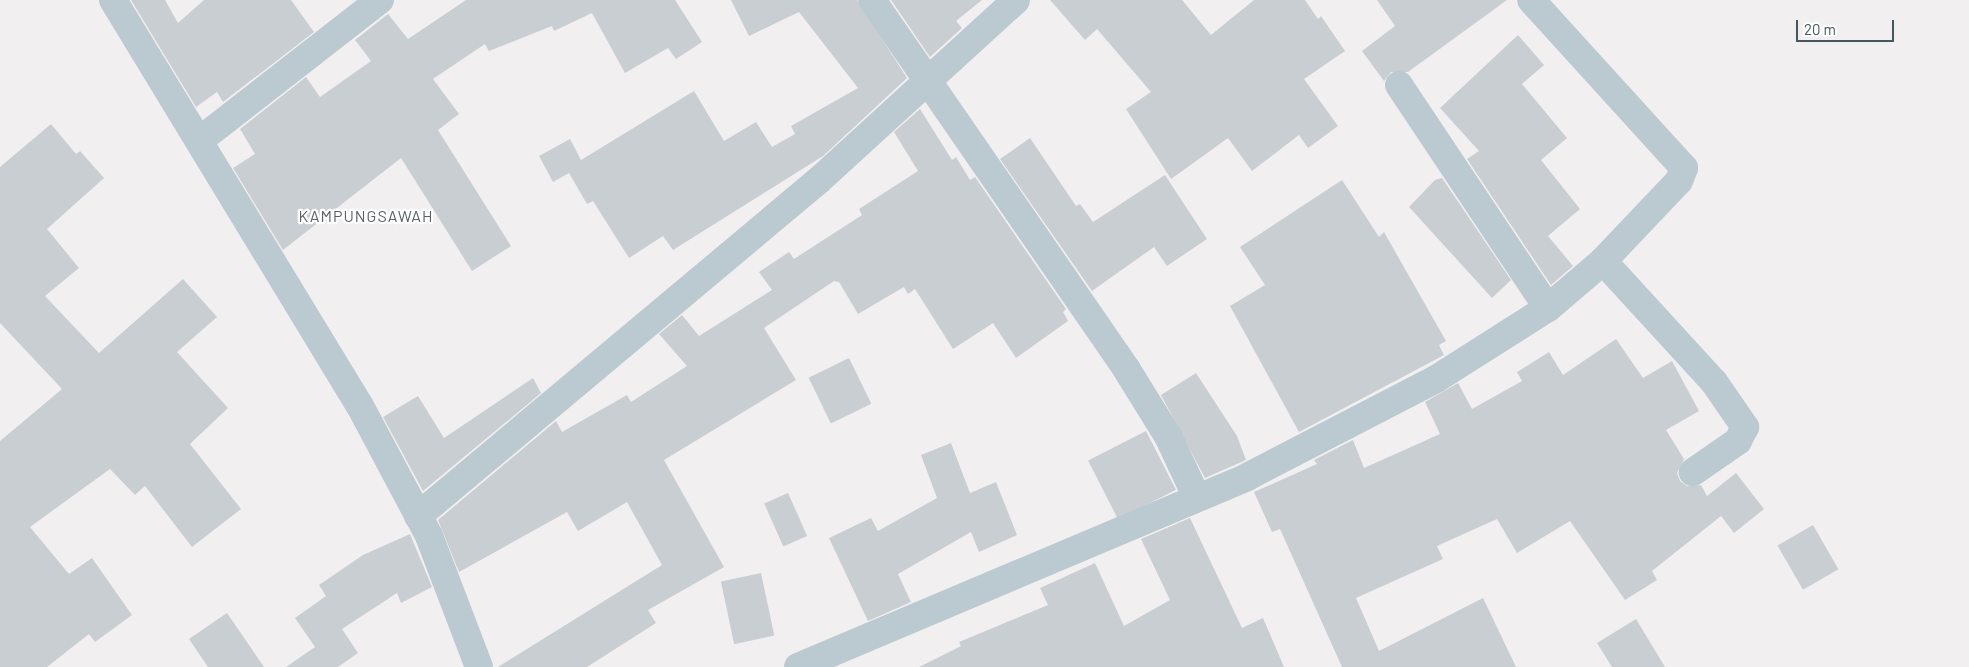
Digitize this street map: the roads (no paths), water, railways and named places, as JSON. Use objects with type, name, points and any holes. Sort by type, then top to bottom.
[{"type":"street","points":[[112,0],[200,140],[360,406],[418,516],[479,667]]},
{"type":"street","points":[[200,140],[380,0]]},
{"type":"street","points":[[872,0],[1127,370],[1168,436],[1197,498]]},
{"type":"street","points":[[418,516],[818,181],[1016,0]]},
{"type":"street","points":[[798,667],[1247,477],[1436,379],[1548,308],[1603,261],[1679,182],[1684,168],[1531,0]]},
{"type":"street","points":[[1399,85],[1548,308]]},
{"type":"street","points":[[1603,261],[1714,382],[1745,428],[1738,440],[1693,472]]},
{"type":"district","name":"KAMPUNGSAWAH","points":[[366,216]]}]
